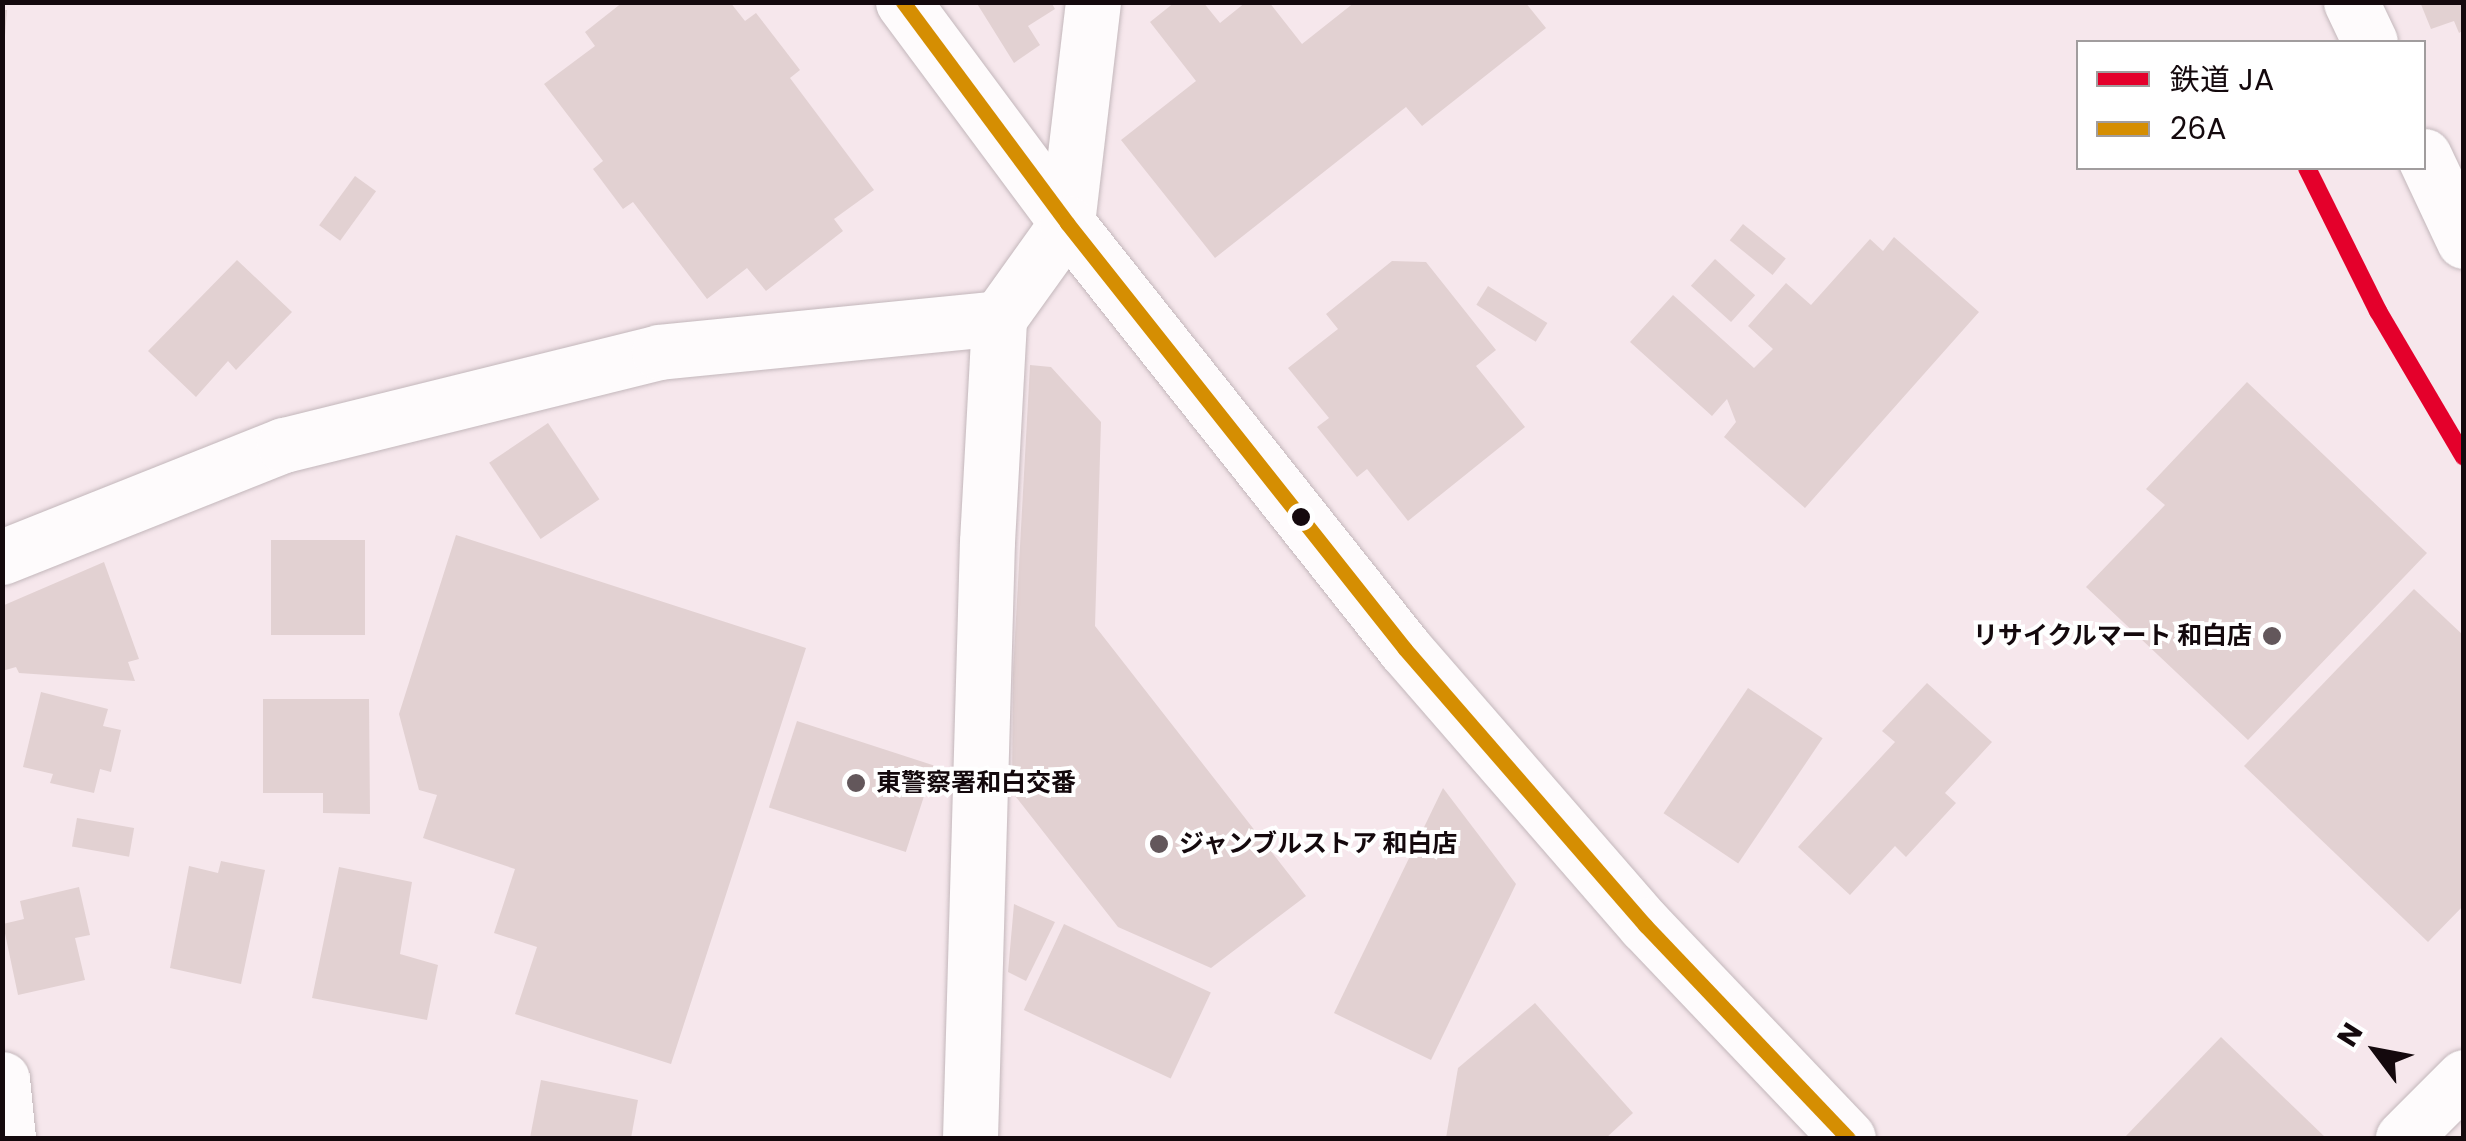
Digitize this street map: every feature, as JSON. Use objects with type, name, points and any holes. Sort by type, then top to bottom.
[{"type":"main road","points":[[903,2],[1067,223],[1405,650],[1645,925],[1848,1138]]},
{"type":"main road","points":[[970,1138],[987,542],[999,318],[1067,223],[1093,2]]},
{"type":"main road","points":[[2351,2],[2369,40]]},
{"type":"main road","points":[[2426,160],[2464,240]]},
{"type":"main road","points":[[2,558],[284,445],[658,352],[999,318]]},
{"type":"main road","points":[[2404,1138],[2464,1077]]},
{"type":"main road","points":[[2,1079],[8,1138]]},
{"type":"building","points":[[623,2],[730,2],[745,21],[756,13],[800,70],[790,78],[874,190],[834,219],[843,231],[766,291],[747,268],[707,299],[633,202],[623,209],[593,169],[603,161],[544,84],[595,46],[585,32]]},
{"type":"building","points":[[976,2],[1051,2],[1055,9],[1028,26],[1040,45],[1014,63]]},
{"type":"building","points":[[1175,2],[1203,2],[1220,23],[1246,2],[1269,2],[1302,44],[1355,2],[1525,2],[1546,28],[1422,126],[1406,107],[1215,258],[1121,140],[1196,81],[1150,22]]},
{"type":"building","points":[[2420,2],[2464,2],[2464,30],[2459,33],[2454,21],[2431,29]]},
{"type":"building","points":[[2,10],[7,10],[5,36],[2,36]]},
{"type":"building","points":[[355,176],[376,191],[340,241],[319,225]]},
{"type":"building","points":[[1743,224],[1786,259],[1773,275],[1730,240]]},
{"type":"building","points":[[1894,237],[1979,312],[1805,508],[1724,437],[1736,422],[1727,399],[1712,416],[1630,342],[1673,295],[1754,368],[1773,349],[1748,326],[1786,283],[1811,305],[1870,239],[1883,251]]},
{"type":"building","points":[[1715,259],[1755,295],[1731,322],[1691,286]]},
{"type":"building","points":[[237,260],[292,312],[236,370],[228,361],[196,397],[148,351]]},
{"type":"building","points":[[1392,261],[1426,262],[1496,350],[1476,366],[1525,427],[1408,521],[1367,469],[1357,477],[1317,427],[1329,418],[1288,368],[1338,329],[1326,314]]},
{"type":"building","points":[[1488,286],[1547,323],[1536,342],[1476,305]]},
{"type":"building","name":"ジャンブルストア 和白店","points":[[1030,365],[1051,367],[1101,422],[1095,626],[1306,896],[1211,968],[1118,927],[1012,792],[1013,673]]},
{"type":"building","points":[[2247,382],[2427,553],[2248,740],[2086,587],[2165,505],[2146,489]]},
{"type":"building","points":[[548,423],[599,499],[541,539],[489,463]]},
{"type":"building","points":[[456,535],[806,648],[671,1064],[515,1014],[537,947],[494,933],[515,869],[423,838],[437,795],[419,790],[399,714]]},
{"type":"building","points":[[271,540],[365,540],[365,635],[271,635]]},
{"type":"building","points":[[104,562],[139,659],[128,662],[135,681],[19,673],[16,667],[2,671],[2,606]]},
{"type":"building","points":[[2414,589],[2464,636],[2464,905],[2428,942],[2244,766]]},
{"type":"building","points":[[1927,683],[1992,742],[1945,793],[1956,803],[1906,857],[1895,846],[1850,895],[1798,847],[1895,742],[1882,731]]},
{"type":"building","points":[[1748,688],[1823,738],[1738,864],[1664,813]]},
{"type":"building","points":[[41,692],[108,709],[103,726],[121,730],[111,772],[100,769],[94,793],[50,783],[53,774],[23,767]]},
{"type":"building","points":[[263,699],[369,699],[370,814],[323,813],[323,793],[263,793]]},
{"type":"building","points":[[797,721],[934,765],[906,852],[769,808]]},
{"type":"building","points":[[1443,788],[1516,884],[1431,1060],[1334,1013]]},
{"type":"building","points":[[77,818],[134,828],[129,857],[72,847]]},
{"type":"building","points":[[221,861],[265,870],[241,984],[170,968],[189,866],[218,873]]},
{"type":"building","points":[[339,867],[412,882],[400,954],[438,965],[427,1020],[312,998]]},
{"type":"building","points":[[79,887],[90,935],[75,938],[85,980],[18,995],[3,924],[24,919],[20,901]]},
{"type":"building","points":[[1014,904],[1055,922],[1026,981],[1008,972]]},
{"type":"building","points":[[1064,924],[1211,992],[1171,1079],[1024,1010]]},
{"type":"building","points":[[1535,1003],[1633,1113],[1606,1138],[1446,1138],[1458,1068]]},
{"type":"building","points":[[2221,1037],[2326,1138],[2124,1138]]},
{"type":"building","points":[[541,1080],[638,1100],[631,1138],[530,1138]]},
{"type":"rail line","name":"JA","points":[[2308,170],[2378,311],[2464,457]]},
{"type":"transit line","name":"26A","points":[[903,2],[1067,223],[1405,649],[1645,925],[1848,1138]]},
{"type":"place","name":"リサイクルマート 和白店","points":[[2272,636]]},
{"type":"place","name":"東警察署和白交番","points":[[856,783]]},
{"type":"place","name":"ジャンブルストア 和白店","points":[[1159,844]]}]
